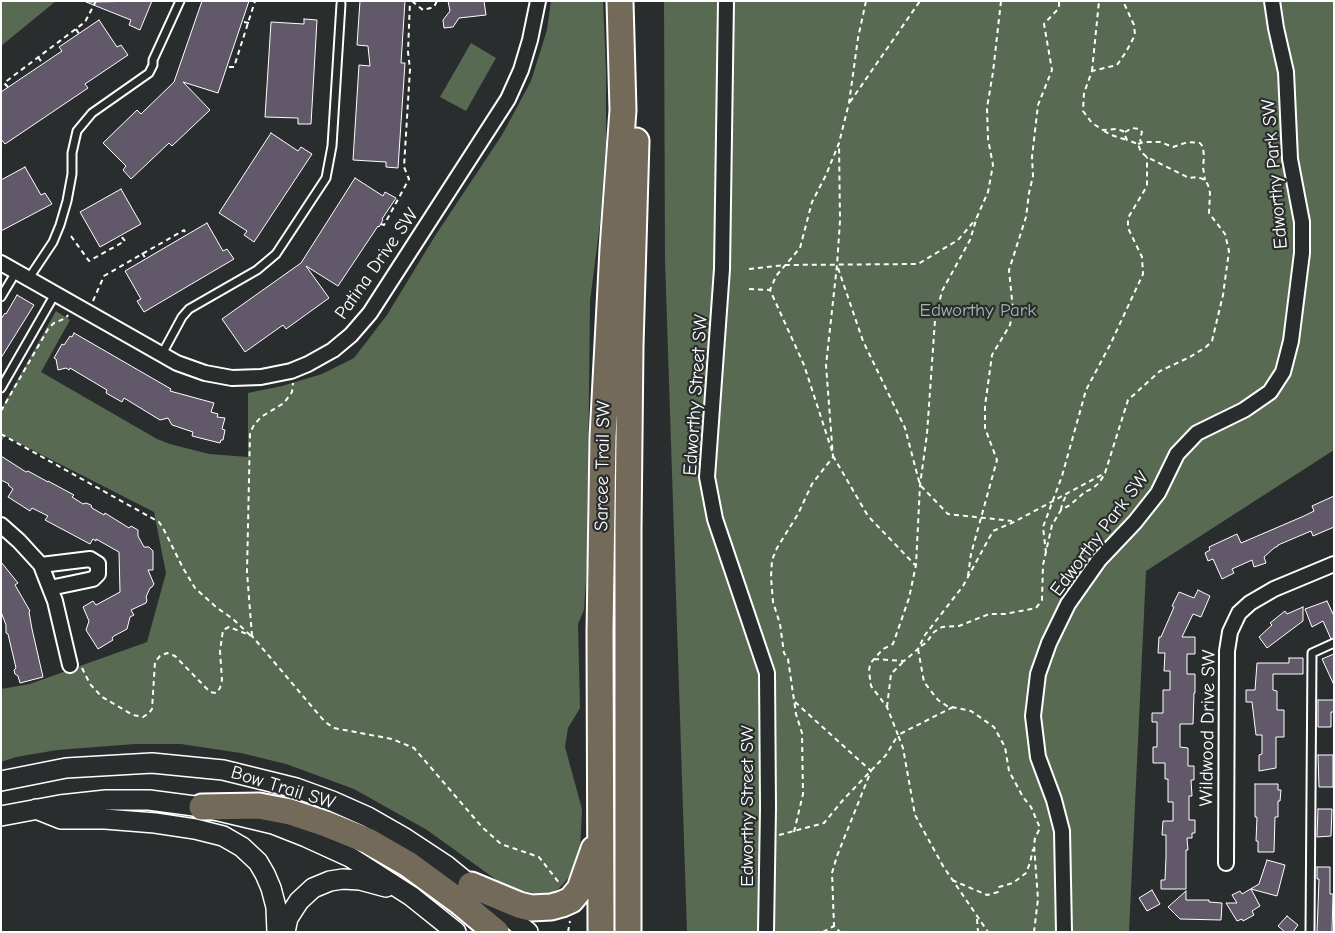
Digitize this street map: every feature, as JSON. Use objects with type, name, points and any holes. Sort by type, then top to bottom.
[{"type":"highway","name":"Sarcee Trail SW","points":[[601,932],[600,572],[603,437],[613,248],[623,110],[620,1]]},
{"type":"highway","name":"Sarcee Trail SW","points":[[628,932],[628,530],[636,138],[634,1]]},
{"type":"highway","points":[[202,807],[259,806],[290,812],[368,841],[408,864],[460,902],[496,932]]},
{"type":"highway","points":[[471,885],[531,908],[551,908],[562,904],[571,900],[580,889],[600,833]]},
{"type":"highway","points":[[629,837],[643,932]]},
{"type":"main road","name":"Bow Trail SW","points":[[1,781],[66,768],[152,763],[224,770],[262,778],[332,801],[368,817],[448,866],[528,932]]},
{"type":"main road","name":"Bow Trail SW","points":[[1,816],[35,809],[106,800],[148,800],[202,807],[272,824],[350,857],[411,896],[456,932]]},
{"type":"main road","points":[[35,809],[61,819],[105,819],[155,823],[195,829],[223,836],[242,846],[258,862],[265,874],[272,888],[276,906],[277,932]]},
{"type":"main road","points":[[285,932],[288,918],[299,901],[313,888],[330,881],[343,879],[360,880],[411,896]]},
{"type":"street","name":"Patina Drive SW","points":[[1,263],[162,354],[191,369],[206,374],[232,378],[261,377],[291,371],[308,364],[333,350],[351,335],[370,313],[508,99],[524,62],[538,1]]},
{"type":"street","name":"Edworthy Street SW","points":[[726,1],[722,268],[707,477],[715,519],[767,673],[768,808],[766,932]]},
{"type":"street","name":"Edworthy Park SW","points":[[1064,932],[1062,830],[1054,800],[1038,757],[1033,716],[1038,674],[1049,643],[1068,604],[1099,560],[1135,522],[1158,493],[1177,454],[1197,433],[1244,410],[1270,392],[1283,372],[1291,341],[1302,254],[1302,222],[1290,159],[1286,72],[1272,1]]},
{"type":"street","points":[[1,525],[40,565],[55,601],[70,665]]},
{"type":"street","points":[[40,565],[90,559],[96,562],[99,568],[98,574],[93,579],[50,588]]},
{"type":"street","name":"Wildwood Drive SW","points":[[1226,862],[1227,651],[1230,632],[1239,613],[1250,603],[1274,589],[1333,565]]},
{"type":"lane","points":[[1,297],[53,242],[67,201],[72,174],[72,153],[77,131],[92,112],[148,72],[153,65],[153,60],[180,1]]},
{"type":"lane","points":[[162,354],[189,309],[257,270],[276,254],[326,178],[332,146],[341,4]]},
{"type":"lane","points":[[1,388],[55,294]]},
{"type":"lane","points":[[1310,932],[1312,653],[1334,642]]},
{"type":"path","points":[[8,87],[4,83],[85,22],[96,1]]},
{"type":"path","points":[[229,67],[234,67],[255,1]]},
{"type":"path","points":[[411,1],[423,10],[434,7],[437,1]]},
{"type":"path","points":[[381,224],[384,226],[409,179],[404,167],[404,139],[411,1]]},
{"type":"path","points":[[866,1],[858,38],[849,103],[839,143],[812,202],[800,248],[776,276],[770,290],[804,366],[833,457],[868,516],[916,566]]},
{"type":"path","points":[[849,103],[920,1]]},
{"type":"path","points":[[988,932],[952,880],[915,815],[903,748],[886,707],[871,686],[869,678],[870,664],[883,649],[893,644],[909,598],[916,566],[920,485],[927,434],[935,320],[942,291],[970,240],[977,217],[988,192],[993,166],[988,139],[987,108],[1001,1]]},
{"type":"path","points":[[967,578],[980,518],[997,460],[985,428],[985,406],[992,355],[1010,324],[1013,310],[1009,270],[1026,217],[1028,192],[1033,176],[1032,157],[1038,105],[1052,70],[1044,24],[1058,8],[1059,1]]},
{"type":"path","points":[[1061,510],[1099,483],[1105,473],[1128,400],[1160,371],[1190,357],[1212,341],[1223,295],[1229,251],[1224,234],[1209,214],[1210,194],[1205,180],[1203,147],[1200,143],[1188,142],[1173,147],[1160,142],[1140,144],[1122,140],[1092,123],[1083,111],[1084,93],[1092,71],[1099,1]]},
{"type":"path","points":[[1092,71],[1118,64],[1135,35],[1134,25],[1123,1]]},
{"type":"path","points":[[244,22],[249,23]]},
{"type":"path","points":[[405,23],[410,23]]},
{"type":"path","points":[[76,29],[79,34]]},
{"type":"path","points":[[38,57],[43,64]]},
{"type":"path","points":[[1103,130],[1116,128],[1124,133],[1127,140]]},
{"type":"path","points":[[1124,133],[1132,128],[1139,128],[1142,132],[1140,139],[1141,152],[1189,178],[1198,177],[1205,180]]},
{"type":"path","points":[[839,143],[840,221],[826,366],[833,457],[812,484],[798,514],[777,548],[772,560],[773,602],[780,624],[784,653],[788,659],[796,714],[802,733],[803,794],[794,832],[824,822],[886,754],[898,735],[953,707]]},
{"type":"path","points":[[1046,553],[1043,527],[1062,476],[1086,390],[1110,345],[1143,274],[1142,257],[1128,228],[1128,218],[1147,186],[1148,157]]},
{"type":"path","points":[[749,269],[772,268],[785,265],[918,264],[958,240],[977,217]]},
{"type":"path","points":[[88,312],[104,276],[184,230],[186,235]]},
{"type":"path","points":[[71,236],[89,261],[124,241],[121,236]]},
{"type":"path","points":[[142,253],[146,259]]},
{"type":"path","points":[[837,266],[863,341],[905,428],[920,485],[948,514],[1014,522]]},
{"type":"path","points":[[749,290],[770,290]]},
{"type":"path","points":[[1,410],[48,329],[54,323],[66,318],[74,305]]},
{"type":"path","points":[[252,636],[247,572],[250,433],[254,424],[284,403],[292,392],[294,387],[291,371]]},
{"type":"path","points":[[1,434],[158,522],[196,588],[252,636],[325,722],[334,728],[392,739],[414,748],[482,827],[502,844],[539,857],[563,889]]},
{"type":"path","points":[[952,880],[987,895],[998,892],[999,887],[1013,882],[1026,873],[1035,838],[1040,828],[1031,807],[1023,797],[1009,771],[1005,747],[994,727],[971,711],[947,706],[938,700],[924,682],[919,648],[931,628],[963,586],[993,531],[1014,522],[1105,473]]},
{"type":"path","points":[[931,628],[959,626],[988,614],[1005,614],[1036,608],[1042,600],[1043,565],[1052,526],[1061,510],[1067,493]]},
{"type":"path","points":[[70,665],[82,668],[90,684],[102,697],[133,715],[142,717],[149,713],[152,707],[155,662],[160,656],[167,653],[176,656],[210,692],[216,693],[220,688],[222,680],[220,651],[224,630],[229,627],[252,636]]},
{"type":"path","points":[[886,707],[891,674],[926,643],[939,628]]},
{"type":"path","points":[[874,659],[904,661]]},
{"type":"path","points":[[794,701],[871,771]]},
{"type":"path","points":[[840,932],[834,926],[832,873],[871,771]]},
{"type":"path","points":[[1034,845],[1038,899],[1034,932]]},
{"type":"path","points":[[977,918],[978,932]]},
{"type":"path","points":[[823,932],[834,926]]},
{"type":"green space","points":[[1,1],[56,1],[1,46]]},
{"type":"green space","points":[[551,1],[603,1],[606,70],[606,144],[600,223],[590,301],[587,564],[584,610],[578,624],[580,708],[568,728],[565,747],[582,809],[580,852],[574,872],[551,897],[538,900],[505,886],[427,830],[354,789],[286,764],[241,753],[181,744],[135,744],[57,750],[16,757],[1,762],[1,689],[30,684],[147,642],[166,573],[154,512],[5,436],[1,442],[1,409],[56,311],[70,320],[41,372],[157,439],[209,454],[248,457],[248,393],[282,386],[322,374],[354,358],[387,315],[435,236],[502,135],[531,81],[547,30]]},
{"type":"green space","name":"Edworthy Park","points":[[664,1],[1334,1],[1334,450],[1146,571],[1129,932],[687,932],[665,259]]},
{"type":"green space","points":[[471,43],[496,58],[466,111],[440,97]]},
{"type":"building","points":[[152,1],[140,30],[129,25],[131,20],[86,2]]},
{"type":"building","points":[[202,1],[249,1],[218,93],[183,82],[210,110],[172,146],[169,143],[131,179],[123,170],[126,166],[103,143],[137,110],[141,114],[174,82]]},
{"type":"building","points":[[360,1],[405,1],[401,63],[405,63],[398,168],[386,167],[386,162],[353,160],[359,65],[370,66],[368,46],[357,45]]},
{"type":"building","points":[[448,1],[484,1],[486,15],[459,18],[453,27],[444,28],[443,20],[450,11]]},
{"type":"building","points":[[304,19],[317,20],[311,124],[298,124],[298,118],[265,117],[271,22],[304,24]]},
{"type":"building","points":[[99,20],[117,47],[121,45],[128,55],[85,84],[88,88],[5,144],[1,139],[1,92],[62,51],[59,47]]},
{"type":"building","points":[[271,133],[298,151],[301,147],[312,154],[254,242],[244,235],[247,231],[219,213]]},
{"type":"building","points":[[25,167],[41,195],[45,193],[52,204],[1,231],[1,180]]},
{"type":"building","points":[[355,178],[383,196],[385,192],[396,198],[379,227],[338,286],[306,266],[329,298],[286,329],[283,325],[245,352],[222,319],[301,263]]},
{"type":"building","points":[[121,189],[141,224],[100,247],[80,212]]},
{"type":"building","points":[[207,223],[223,251],[227,249],[234,259],[144,312],[137,301],[141,299],[125,271]]},
{"type":"building","points":[[17,295],[34,305],[1,358],[1,319]]},
{"type":"building","points":[[74,333],[171,389],[170,391],[214,403],[211,412],[218,414],[217,417],[225,418],[222,429],[225,430],[223,440],[220,443],[192,436],[193,432],[172,425],[168,418],[160,420],[124,398],[122,402],[106,393],[107,390],[70,368],[69,370],[66,368],[58,370],[56,359],[54,358],[62,344],[64,345]]},
{"type":"building","points":[[1,456],[26,472],[28,471],[74,495],[72,497],[83,504],[91,505],[92,508],[104,515],[105,513],[129,528],[131,526],[138,530],[138,536],[144,547],[149,547],[153,551],[153,570],[148,570],[154,584],[146,597],[146,603],[131,610],[134,615],[130,617],[127,629],[114,636],[113,640],[98,649],[86,630],[89,621],[83,607],[93,601],[96,605],[120,592],[119,552],[96,539],[96,541],[93,539],[90,544],[45,520],[48,516],[32,508],[30,511],[8,497],[13,489],[9,484],[1,480]]},
{"type":"building","points":[[1334,496],[1334,527],[1313,536],[1311,531],[1278,545],[1264,557],[1266,563],[1254,567],[1252,560],[1232,569],[1234,573],[1222,579],[1213,559],[1208,561],[1205,553],[1210,550],[1209,547],[1237,534],[1241,543],[1314,511],[1312,506]]},
{"type":"building","points":[[1,562],[18,583],[15,585],[30,611],[32,629],[43,677],[20,683],[18,676],[15,674],[14,670],[16,668],[1,612]]},
{"type":"building","points":[[1198,590],[1210,596],[1201,617],[1193,614],[1182,637],[1195,637],[1195,654],[1187,654],[1187,674],[1195,674],[1193,724],[1180,724],[1180,747],[1188,748],[1188,766],[1194,766],[1194,780],[1191,780],[1192,796],[1189,796],[1189,820],[1195,820],[1195,833],[1192,833],[1192,838],[1187,838],[1186,889],[1161,889],[1161,880],[1165,880],[1166,857],[1166,835],[1162,835],[1163,821],[1173,821],[1173,802],[1168,802],[1168,779],[1165,779],[1165,763],[1153,763],[1153,747],[1157,747],[1157,722],[1152,722],[1152,713],[1163,713],[1163,690],[1170,690],[1170,671],[1164,671],[1165,653],[1158,653],[1159,637],[1161,637],[1179,592],[1194,598]]},
{"type":"building","points":[[1327,601],[1334,616],[1334,638],[1331,639],[1323,621],[1312,627],[1305,609]]},
{"type":"building","points":[[1303,607],[1303,621],[1267,648],[1259,637],[1272,625],[1270,623],[1285,611],[1287,614]]},
{"type":"building","points":[[1334,654],[1334,685],[1322,659]]},
{"type":"building","points":[[1289,658],[1303,658],[1303,674],[1273,674],[1273,690],[1277,691],[1277,710],[1284,710],[1284,737],[1276,737],[1276,768],[1259,771],[1259,755],[1262,754],[1262,735],[1256,735],[1252,702],[1246,702],[1246,690],[1255,690],[1257,663],[1289,663]]},
{"type":"building","points":[[1318,700],[1334,700],[1334,712],[1331,712],[1331,727],[1318,727]]},
{"type":"building","points":[[1318,755],[1333,755],[1333,787],[1319,787]]},
{"type":"building","points":[[1255,784],[1278,784],[1278,790],[1281,790],[1280,801],[1278,801],[1278,817],[1275,817],[1274,852],[1258,852],[1258,841],[1256,841]]},
{"type":"building","points":[[1318,809],[1332,809],[1331,836],[1317,837]]},
{"type":"building","points":[[1267,860],[1285,865],[1277,896],[1251,889],[1260,906],[1252,911],[1254,915],[1243,921],[1242,919],[1237,921],[1226,903],[1237,903],[1232,895],[1240,891],[1242,894],[1259,884]]},
{"type":"building","points":[[1317,867],[1330,867],[1330,894],[1333,894],[1332,932],[1317,932],[1319,879],[1317,879]]},
{"type":"building","points":[[1152,890],[1160,904],[1147,911],[1139,898]]},
{"type":"building","points":[[1186,891],[1186,900],[1209,900],[1209,902],[1222,903],[1221,920],[1180,919],[1168,907]]},
{"type":"building","points":[[1287,916],[1298,925],[1293,932],[1285,932],[1278,926]]}]
